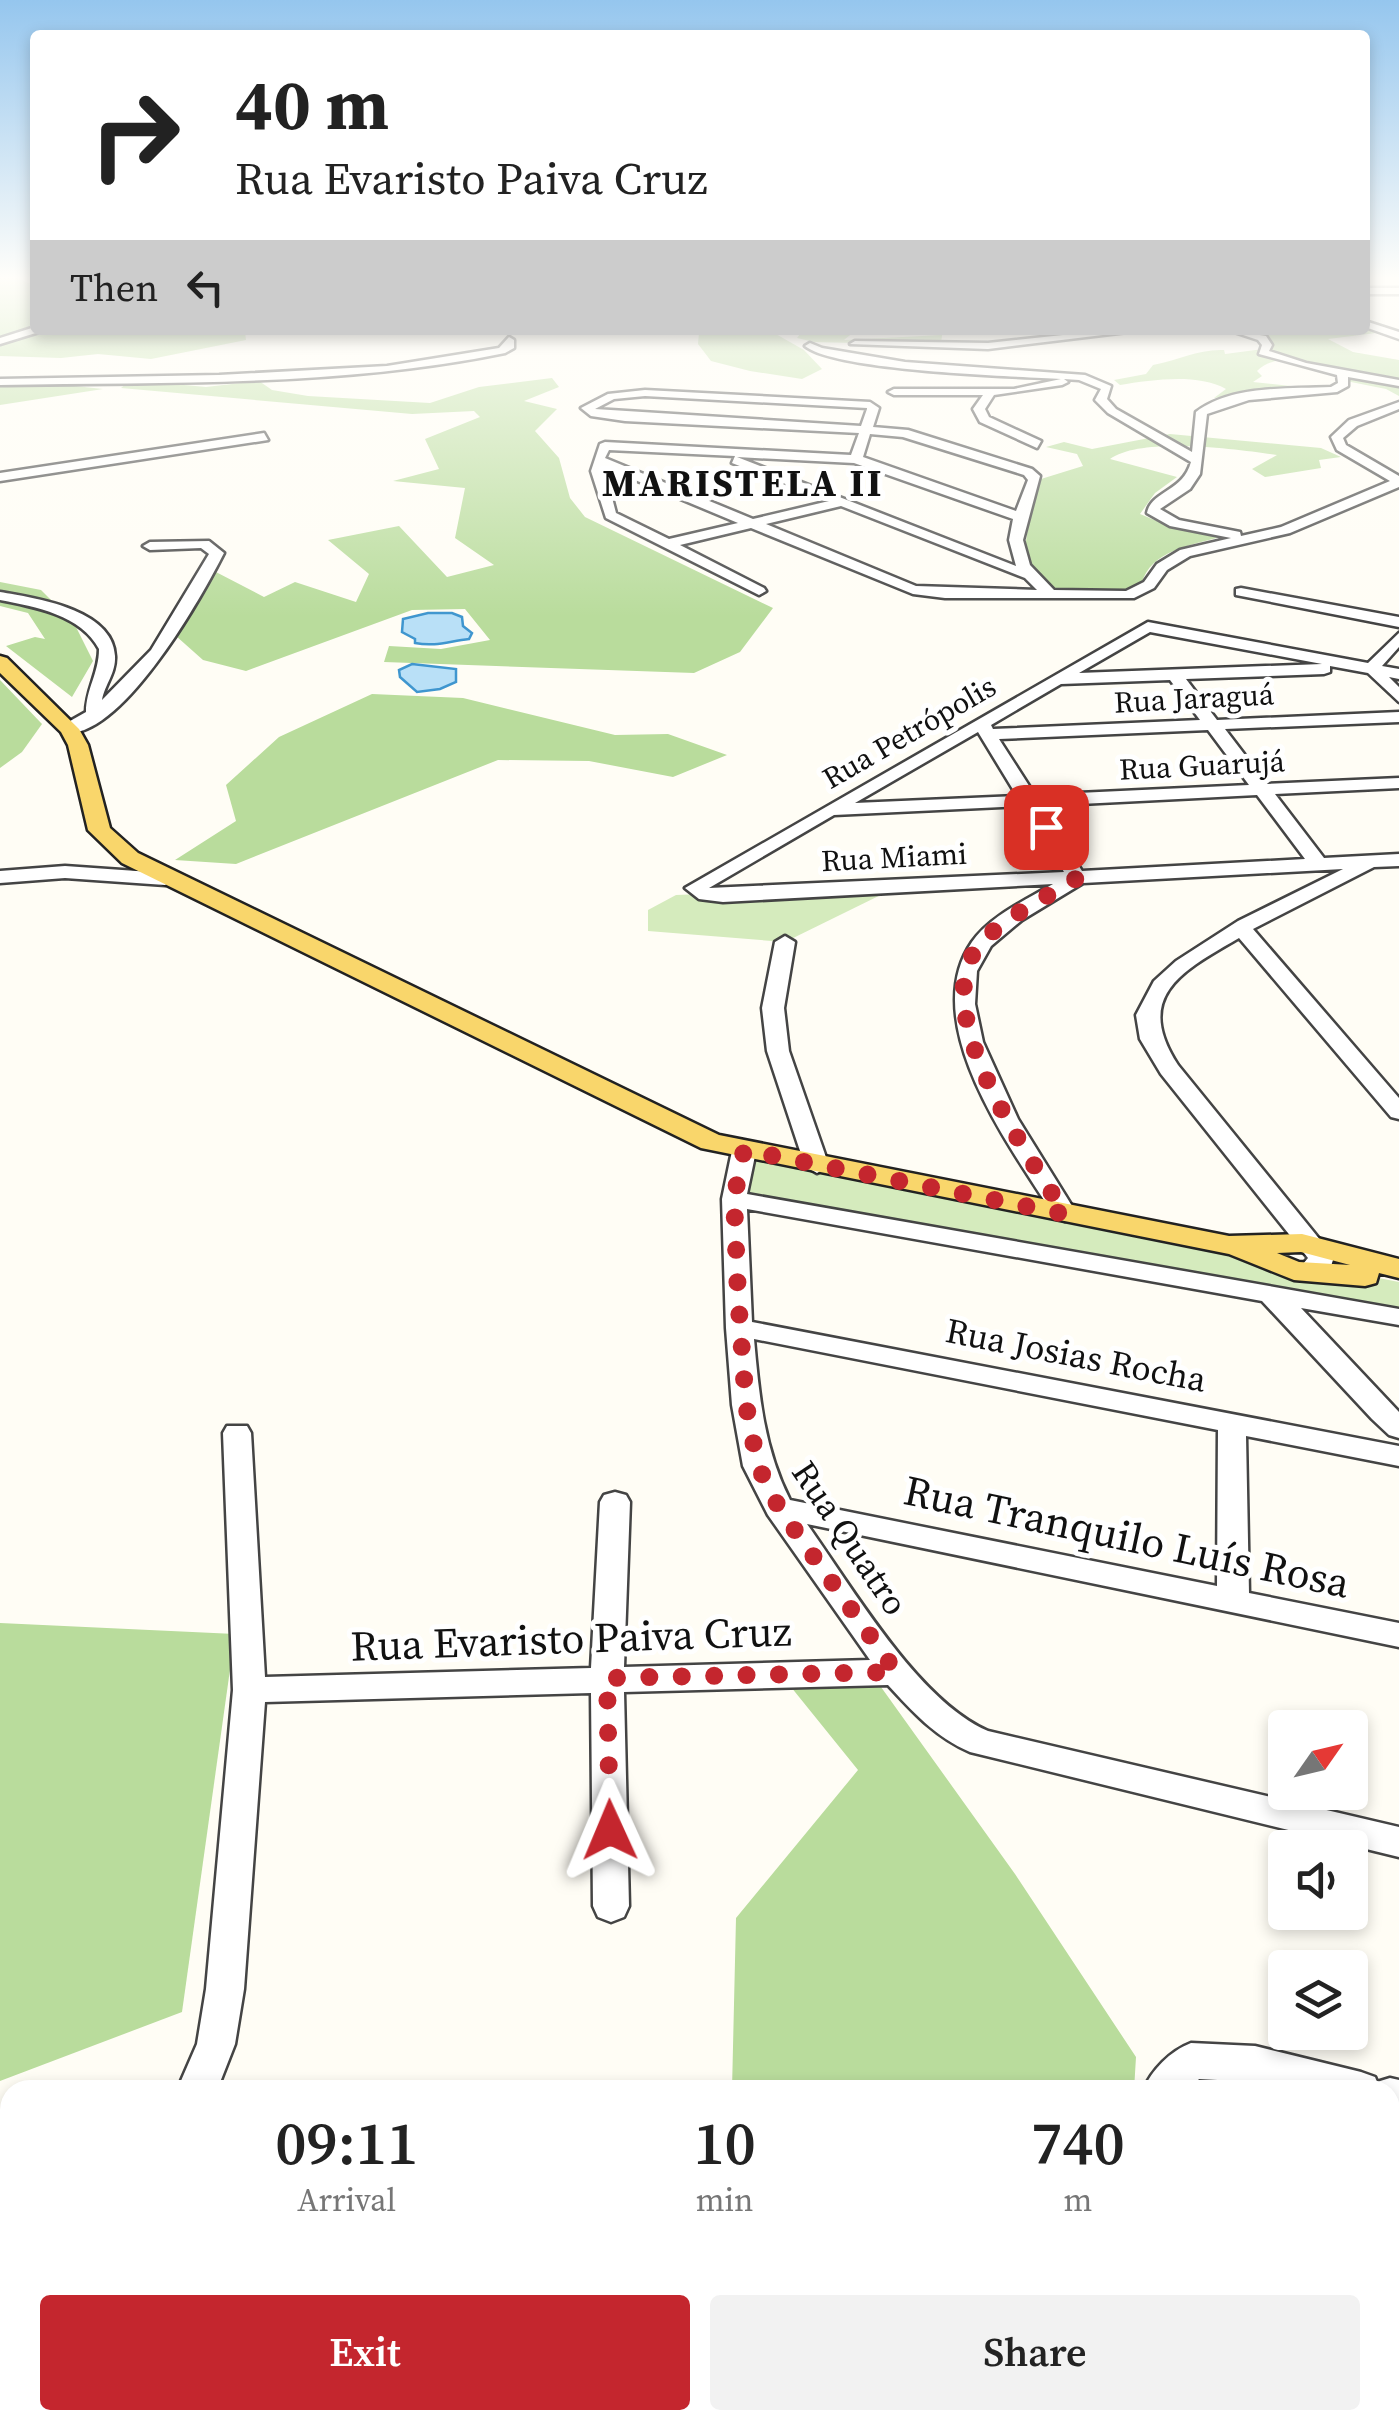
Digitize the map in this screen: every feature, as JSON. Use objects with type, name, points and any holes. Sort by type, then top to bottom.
[{"type":"main road","points":[[0,662],[69,729],[78,744],[99,830],[112,846],[165,879],[699,1138],[817,1166],[1229,1245],[1273,1267],[1313,1260],[1399,1269]]},
{"type":"main road","points":[[1313,1260],[1399,1281]]},
{"type":"street","points":[[894,392],[1029,390]]},
{"type":"street","points":[[1106,390],[1102,400],[1112,412],[1196,460]]},
{"type":"street","points":[[1260,535],[1218,533],[1175,523],[1152,510],[1187,486],[1196,460],[1202,412],[1217,403],[1260,395],[1327,390]]},
{"type":"street","points":[[856,459],[865,430],[873,408],[863,404],[645,392],[612,396],[587,408],[594,414],[626,417],[865,430],[921,436],[1034,475],[1020,517],[1017,551],[1024,574]]},
{"type":"street","points":[[991,392],[979,408],[984,418],[1037,444]]},
{"type":"street","points":[[1399,405],[1353,423],[1337,437],[1341,446],[1399,482]]},
{"type":"street","points":[[626,417],[602,453],[598,478],[612,515],[759,592]]},
{"type":"street","points":[[0,477],[264,438]]},
{"type":"street","points":[[602,453],[715,452],[856,459],[1020,517]]},
{"type":"street","points":[[715,452],[1024,574],[1049,593]]},
{"type":"street","points":[[602,453],[625,470],[913,590],[945,594],[1098,596],[1139,591],[1162,567],[1185,553],[1304,524],[1399,482]]},
{"type":"street","points":[[746,464],[761,454]]},
{"type":"street","points":[[598,478],[625,470]]},
{"type":"street","points":[[666,544],[842,502]]},
{"type":"street","points":[[69,729],[94,717],[154,659],[217,554],[204,544],[150,546]]},
{"type":"street","points":[[1240,592],[1399,622]]},
{"type":"street","points":[[0,596],[70,614],[92,628],[106,645],[107,665],[92,690],[94,717]]},
{"type":"street","name":"Rua Petrópolis","points":[[695,888],[828,810],[986,728],[1054,679],[1153,626],[1369,668]]},
{"type":"street","points":[[1369,668],[1399,638]]},
{"type":"street","points":[[1369,668],[1399,697]]},
{"type":"street","points":[[1054,679],[1369,668],[1399,674]]},
{"type":"street","points":[[1176,676],[1318,863]]},
{"type":"street","name":"Rua Jaraguá","points":[[986,728],[1213,725],[1399,716]]},
{"type":"street","points":[[986,728],[1077,878],[1011,919],[980,944],[965,971],[964,1008],[972,1048],[1065,1214]]},
{"type":"street","name":"Rua Guarujá","points":[[828,810],[1399,783]]},
{"type":"street","points":[[1313,1260],[1289,1215],[1169,1070],[1150,1038],[1148,1008],[1165,978],[1193,956],[1399,846]]},
{"type":"street","name":"Rua Miami","points":[[695,888],[706,895],[723,896],[1399,860]]},
{"type":"street","points":[[0,877],[65,872],[165,879]]},
{"type":"street","points":[[1242,929],[1397,1106]]},
{"type":"street","points":[[785,942],[773,1008],[778,1051],[817,1166]]},
{"type":"street","name":"Rua Quatro","points":[[744,1150],[734,1198],[739,1328],[746,1405],[758,1466],[779,1508],[896,1672],[946,1723],[982,1743],[1399,1842]]},
{"type":"street","points":[[734,1198],[1273,1267],[1330,1304],[1399,1317]]},
{"type":"street","points":[[1273,1267],[1289,1215]]},
{"type":"street","points":[[1273,1267],[1306,1324],[1360,1395],[1399,1428]]},
{"type":"street","points":[[1306,1324],[1314,1310],[1330,1304]]},
{"type":"street","name":"Rua Josias Rocha","points":[[739,1328],[1385,1454]]},
{"type":"street","points":[[1360,1395],[1385,1454]]},
{"type":"street","points":[[1232,1423],[1233,1600]]},
{"type":"street","points":[[201,2080],[216,2044],[225,1989],[249,1690],[237,1433]]},
{"type":"street","points":[[611,1906],[607,1678],[615,1502]]},
{"type":"street","name":"Rua Tranquilo Luís Rosa","points":[[779,1508],[1399,1635]]},
{"type":"street","name":"Rua Evaristo Paiva Cruz","points":[[249,1690],[896,1672]]},
{"type":"street","points":[[1172,2080],[1190,2061],[1255,2064],[1320,2080]]},
{"type":"green space","points":[[0,390],[94,390],[0,405]]},
{"type":"green space","points":[[148,390],[274,390],[430,403],[469,390],[550,390],[524,401],[557,409],[535,431],[559,458],[570,498],[585,517],[773,608],[740,652],[694,673],[384,662],[389,646],[441,649],[490,640],[465,609],[412,610],[246,671],[203,660],[176,636],[214,571],[264,597],[295,582],[356,602],[369,574],[328,540],[399,526],[447,577],[494,565],[455,538],[465,488],[393,481],[439,469],[425,439],[480,417],[474,411],[412,414]]},
{"type":"green space","points":[[1224,390],[1319,390],[1320,395],[1256,393],[1214,398]]},
{"type":"green space","points":[[1170,434],[1321,448],[1341,457],[1319,460],[1321,468],[1265,477],[1252,469],[1277,455],[1190,446],[1124,452],[1110,459],[1177,477],[1155,493],[1140,514],[1176,529],[1220,537],[1163,556],[1146,572],[1142,583],[1120,591],[1080,592],[1055,588],[1038,580],[1029,568],[1026,554],[1041,479],[1083,466],[1077,454],[1046,447],[1064,442],[1092,449]]},
{"type":"green space","points":[[0,582],[41,590],[74,623],[93,661],[72,697],[6,646],[35,637],[45,639],[28,613],[0,606]]},
{"type":"green space","points":[[0,680],[42,724],[22,752],[0,768]]},
{"type":"green space","points":[[372,694],[463,698],[615,735],[668,734],[727,755],[673,777],[589,761],[498,760],[236,864],[175,860],[236,821],[226,785],[279,737]]},
{"type":"green space","points":[[899,886],[785,942],[648,931],[648,910],[676,895]]},
{"type":"green space","points":[[746,1154],[1399,1282],[1399,1316],[739,1195]]},
{"type":"green space","points":[[0,1623],[235,1634],[182,2012],[0,2080]]},
{"type":"green space","points":[[791,1687],[881,1687],[1015,1874],[1136,2057],[1135,2080],[732,2080],[736,1918],[858,1770]]},
{"type":"water","points":[[428,613],[462,617],[463,626],[472,633],[469,639],[415,643],[415,639],[402,632],[403,619]]},
{"type":"water","points":[[412,664],[456,669],[456,682],[417,692],[400,677],[399,670]]},
{"type":"district","name":"MARISTELA II","points":[[743,483]]},
{"type":"route","points":[[610,1830],[607,1678],[896,1672],[779,1508],[758,1466],[746,1405],[739,1328],[734,1198],[744,1150],[1065,1214],[972,1048],[964,1008],[965,971],[980,944],[1011,919],[1077,878],[1046,827]]}]
